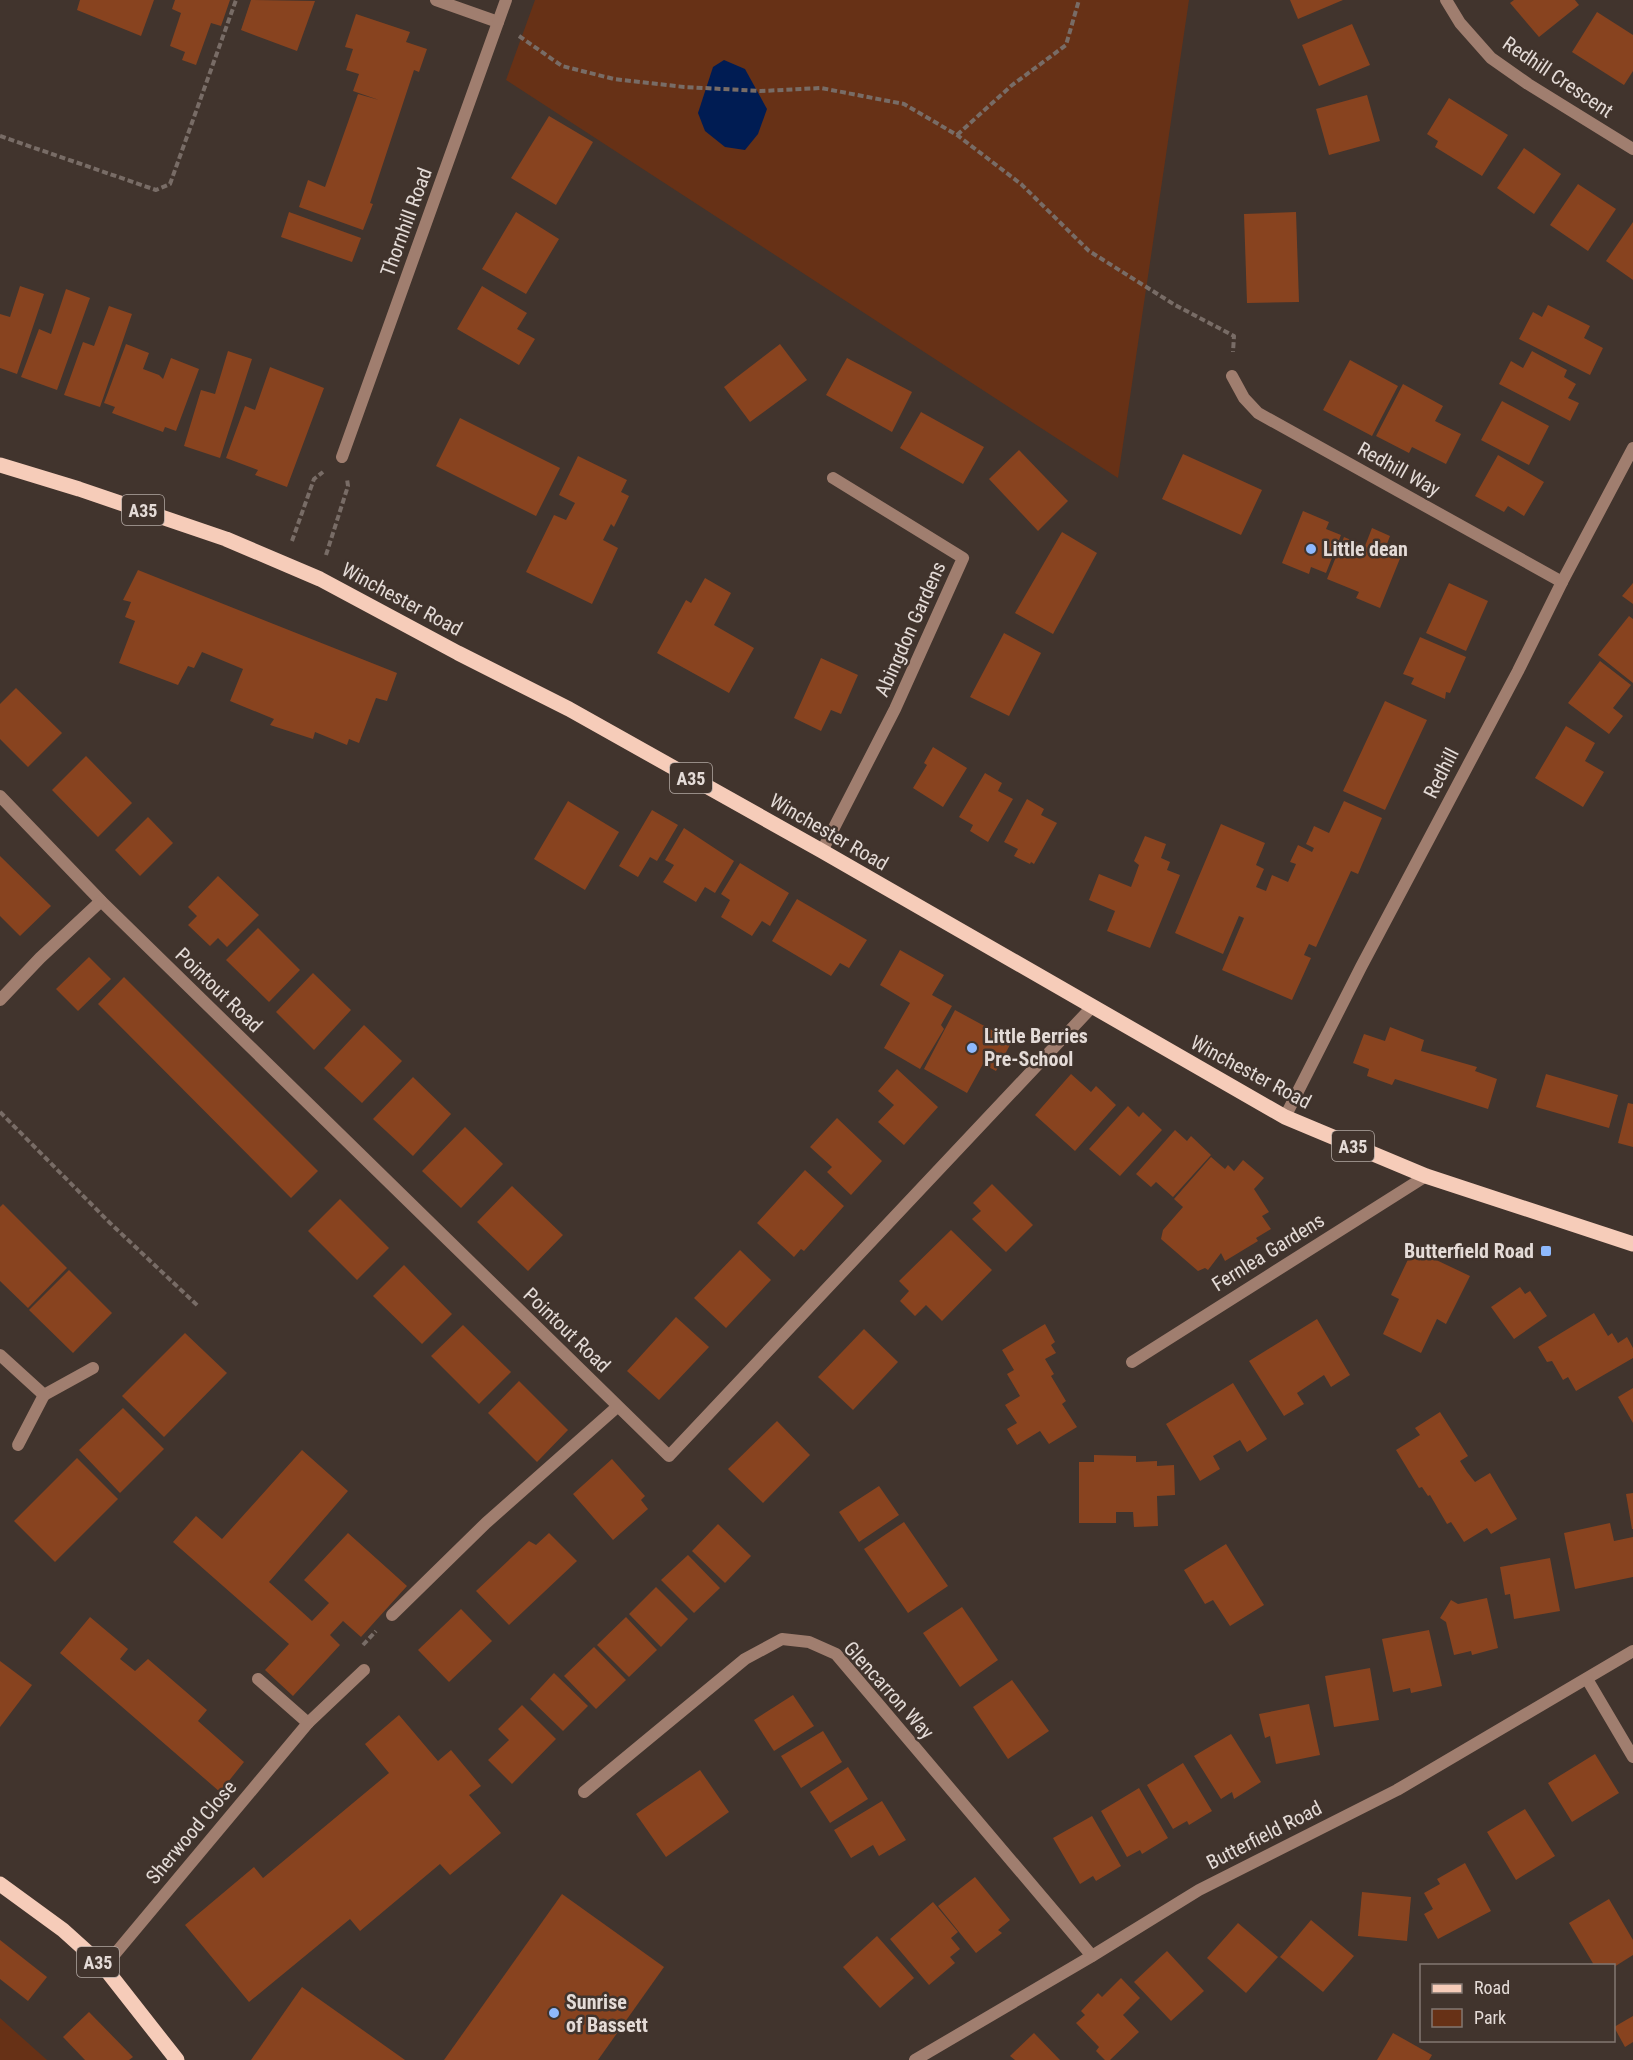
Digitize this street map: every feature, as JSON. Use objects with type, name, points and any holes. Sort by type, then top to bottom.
[{"type":"main road","name":"Winchester Road","points":[[0,465],[122,503],[226,539],[321,579],[458,653],[569,709],[822,851],[1285,1117],[1426,1176],[1633,1244]]},
{"type":"main road","name":"A35","points":[[0,1884],[63,1930],[104,1967],[177,2060]]},
{"type":"street","points":[[436,0],[498,22]]},
{"type":"street","name":"Thornhill Road","points":[[342,457],[506,0]]},
{"type":"street","name":"Redhill Crescent","points":[[1446,0],[1460,23],[1491,58],[1528,84],[1633,149]]},
{"type":"street","name":"Redhill Way","points":[[1232,376],[1244,398],[1258,413],[1562,582]]},
{"type":"street","name":"Redhill","points":[[1285,1117],[1633,448]]},
{"type":"street","name":"Abingdon Gardens","points":[[822,851],[895,709],[963,558],[833,478]]},
{"type":"street","name":"Pointout Road","points":[[0,796],[101,901],[669,1456],[1092,1007]]},
{"type":"street","points":[[0,1000],[40,958],[101,901]]},
{"type":"street","name":"Fernlea Gardens","points":[[1132,1362],[1426,1176]]},
{"type":"street","points":[[0,1355],[44,1395]]},
{"type":"street","points":[[18,1446],[44,1395],[93,1368]]},
{"type":"street","points":[[392,1615],[486,1523],[617,1407]]},
{"type":"street","name":"Glencarron Way","points":[[584,1792],[745,1659],[782,1639],[809,1642],[836,1654],[1092,1956]]},
{"type":"street","name":"Butterfield Road","points":[[915,2060],[1199,1890],[1397,1790],[1633,1651]]},
{"type":"street","name":"Sherwood Close","points":[[104,1967],[308,1724],[364,1670]]},
{"type":"street","points":[[1587,1679],[1633,1757]]},
{"type":"street","points":[[258,1680],[308,1724]]},
{"type":"path","points":[[0,136],[156,190],[170,184],[236,0]]},
{"type":"path","points":[[957,135],[1011,86],[1065,45],[1079,0]]},
{"type":"path","points":[[498,22],[562,66],[604,76],[684,87],[761,92],[821,88],[904,104],[957,135],[1021,184],[1089,251],[1175,305],[1234,336],[1232,376]]},
{"type":"path","points":[[284,562],[314,479],[342,457],[348,486],[329,542],[321,579]]},
{"type":"path","points":[[0,1112],[198,1306]]},
{"type":"path","points":[[364,1670],[363,1644],[392,1615]]},
{"type":"green space","points":[[535,0],[1189,0],[1118,478],[506,80]]},
{"type":"green space","points":[[0,2018],[47,2060],[0,2060]]},
{"type":"water","points":[[724,60],[745,69],[767,109],[758,134],[745,150],[725,147],[705,131],[698,113],[713,67]]},
{"type":"building","points":[[80,0],[154,0],[141,36],[77,10]]},
{"type":"building","points":[[175,0],[230,0],[221,26],[211,23],[196,65],[182,60],[185,52],[170,46],[181,13],[172,9]]},
{"type":"building","points":[[251,0],[315,1],[297,51],[241,30]]},
{"type":"building","points":[[1290,0],[1343,0],[1298,19]]},
{"type":"building","points":[[1514,0],[1575,0],[1579,5],[1539,37],[1510,3]]},
{"type":"building","points":[[1597,12],[1633,35],[1633,71],[1624,85],[1572,52]]},
{"type":"building","points":[[356,14],[410,32],[406,42],[427,49],[419,72],[414,70],[363,230],[299,207],[308,180],[325,187],[358,94],[379,100],[353,91],[359,74],[346,70],[353,49],[345,47]]},
{"type":"building","points":[[1352,24],[1370,65],[1319,86],[1302,45]]},
{"type":"building","points":[[1367,95],[1380,141],[1329,155],[1316,109]]},
{"type":"building","points":[[1449,98],[1508,135],[1482,176],[1435,147],[1438,141],[1427,134]]},
{"type":"building","points":[[549,116],[593,142],[556,205],[511,178]]},
{"type":"building","points":[[1524,148],[1561,174],[1534,214],[1497,188]]},
{"type":"building","points":[[1578,184],[1616,209],[1588,251],[1550,225]]},
{"type":"building","points":[[289,212],[361,238],[352,262],[281,237]]},
{"type":"building","points":[[516,212],[559,239],[526,294],[482,269]]},
{"type":"building","points":[[1296,212],[1299,302],[1247,303],[1244,214]]},
{"type":"building","points":[[1633,222],[1633,280],[1606,261]]},
{"type":"building","points":[[20,286],[44,294],[17,374],[0,368],[0,314],[10,317]]},
{"type":"building","points":[[482,286],[527,313],[517,329],[535,339],[519,365],[457,329]]},
{"type":"building","points":[[66,289],[90,298],[57,390],[21,377],[39,329],[51,334]]},
{"type":"building","points":[[1548,305],[1590,326],[1584,338],[1603,348],[1590,375],[1519,339],[1533,312],[1542,317]]},
{"type":"building","points":[[109,306],[132,314],[100,407],[64,395],[83,342],[94,346]]},
{"type":"building","points":[[126,344],[149,353],[143,369],[163,379],[171,358],[199,369],[176,431],[165,427],[163,432],[112,413],[115,407],[104,403]]},
{"type":"building","points":[[780,344],[807,380],[750,422],[724,387]]},
{"type":"building","points":[[228,351],[252,359],[220,458],[184,446],[201,390],[215,394]]},
{"type":"building","points":[[1532,351],[1567,370],[1564,377],[1576,384],[1568,398],[1579,403],[1570,421],[1499,384],[1511,361],[1523,368]]},
{"type":"building","points":[[847,358],[912,392],[892,432],[826,395]]},
{"type":"building","points":[[1350,360],[1398,386],[1372,436],[1323,410]]},
{"type":"building","points":[[270,367],[324,388],[287,487],[255,475],[258,470],[226,458],[245,406],[255,410]]},
{"type":"building","points":[[1403,384],[1443,406],[1435,421],[1461,434],[1446,464],[1412,447],[1409,453],[1376,436]]},
{"type":"building","points":[[1502,401],[1549,426],[1529,465],[1481,440]]},
{"type":"building","points":[[921,412],[984,447],[963,484],[900,448]]},
{"type":"building","points":[[460,418],[560,468],[536,516],[436,466]]},
{"type":"building","points":[[1019,450],[1068,501],[1038,531],[989,479]]},
{"type":"building","points":[[1183,454],[1262,490],[1241,535],[1162,499]]},
{"type":"building","points":[[1498,455],[1544,482],[1524,516],[1508,506],[1504,512],[1475,496]]},
{"type":"building","points":[[578,456],[627,480],[621,492],[629,496],[614,527],[611,524],[603,540],[618,548],[592,604],[526,572],[554,515],[566,520],[575,503],[559,495]]},
{"type":"building","name":"Little dean","points":[[1303,511],[1329,522],[1326,529],[1341,535],[1326,573],[1311,567],[1309,574],[1282,563]]},
{"type":"building","points":[[1372,528],[1390,536],[1385,549],[1401,556],[1380,608],[1356,598],[1359,592],[1327,579],[1344,537],[1365,546]]},
{"type":"building","points":[[1062,532],[1097,553],[1053,634],[1015,613]]},
{"type":"building","points":[[138,570],[397,673],[387,701],[376,698],[359,743],[349,739],[347,745],[315,732],[313,739],[270,725],[274,719],[230,701],[243,669],[202,652],[194,668],[188,666],[178,685],[119,663],[135,621],[125,617],[131,602],[123,600]]},
{"type":"building","points":[[705,578],[731,593],[714,625],[754,648],[729,693],[657,653],[686,600],[691,603]]},
{"type":"building","points":[[1449,583],[1488,601],[1466,651],[1426,633]]},
{"type":"building","points":[[1633,583],[1633,604],[1622,596]]},
{"type":"building","points":[[1629,616],[1633,619],[1633,683],[1598,655]]},
{"type":"building","points":[[1004,633],[1041,653],[1009,716],[970,697]]},
{"type":"building","points":[[1420,637],[1466,657],[1450,693],[1446,692],[1445,699],[1411,684],[1414,678],[1403,674]]},
{"type":"building","points":[[821,658],[858,675],[841,714],[831,710],[821,731],[794,718]]},
{"type":"building","points":[[1600,661],[1631,685],[1613,708],[1623,716],[1609,734],[1568,703]]},
{"type":"building","points":[[16,688],[62,733],[28,767],[0,739],[0,704]]},
{"type":"building","points":[[1385,701],[1427,720],[1385,810],[1343,791]]},
{"type":"building","points":[[1566,726],[1595,743],[1585,761],[1604,772],[1583,807],[1535,778]]},
{"type":"building","points":[[933,747],[967,768],[943,807],[913,788],[927,765],[924,763]]},
{"type":"building","points":[[86,756],[132,803],[98,837],[52,790]]},
{"type":"building","points":[[985,773],[1002,783],[998,791],[1013,799],[988,842],[970,831],[973,825],[959,817]]},
{"type":"building","points":[[1027,799],[1044,809],[1041,815],[1057,823],[1034,864],[1014,856],[1018,849],[1004,842]]},
{"type":"building","points":[[568,801],[619,832],[585,890],[534,859]]},
{"type":"building","points":[[1344,801],[1382,818],[1358,874],[1351,871],[1316,947],[1309,944],[1304,955],[1311,958],[1292,1000],[1222,970],[1244,918],[1239,916],[1223,954],[1175,933],[1221,824],[1265,843],[1256,865],[1264,869],[1256,887],[1266,891],[1272,875],[1288,882],[1296,864],[1290,862],[1298,845],[1312,852],[1314,848],[1306,844],[1314,826],[1329,833]]},
{"type":"building","points":[[652,810],[678,825],[657,861],[650,857],[638,877],[619,866]]},
{"type":"building","points":[[148,817],[173,843],[140,876],[115,850]]},
{"type":"building","points":[[684,828],[734,861],[715,893],[705,887],[696,902],[663,882],[674,865],[665,860]]},
{"type":"building","points":[[1145,836],[1166,844],[1161,858],[1170,862],[1167,870],[1180,875],[1150,948],[1107,931],[1115,911],[1089,900],[1099,874],[1131,887],[1139,865],[1134,861]]},
{"type":"building","points":[[0,856],[51,906],[20,936],[0,916]]},
{"type":"building","points":[[740,863],[789,893],[770,926],[762,921],[752,936],[721,917],[730,900],[721,894]]},
{"type":"building","points":[[218,876],[259,915],[227,947],[218,938],[210,946],[188,925],[197,916],[188,907]]},
{"type":"building","points":[[797,899],[867,940],[849,968],[840,963],[831,976],[772,941]]},
{"type":"building","points":[[258,928],[300,970],[269,1002],[226,960]]},
{"type":"building","points":[[900,950],[944,975],[932,995],[952,1006],[941,1025],[944,1029],[920,1069],[884,1048],[910,1003],[880,985]]},
{"type":"building","points":[[89,957],[111,979],[78,1011],[56,989]]},
{"type":"building","points":[[313,973],[351,1010],[314,1050],[276,1012]]},
{"type":"building","points":[[124,977],[318,1171],[291,1198],[98,1004]]},
{"type":"building","points":[[955,1010],[1012,1041],[996,1071],[983,1064],[967,1093],[924,1069]]},
{"type":"building","points":[[364,1025],[402,1061],[362,1103],[324,1068]]},
{"type":"building","points":[[1390,1027],[1424,1040],[1421,1051],[1477,1067],[1475,1071],[1497,1079],[1488,1109],[1395,1079],[1392,1085],[1367,1076],[1369,1069],[1353,1063],[1364,1034],[1385,1041]]},
{"type":"building","points":[[897,1069],[938,1107],[904,1145],[878,1122],[894,1105],[878,1091]]},
{"type":"building","points":[[1071,1074],[1091,1092],[1096,1086],[1116,1105],[1075,1151],[1035,1115]]},
{"type":"building","points":[[1546,1074],[1618,1095],[1609,1128],[1536,1107]]},
{"type":"building","points":[[413,1077],[451,1114],[413,1156],[373,1119]]},
{"type":"building","points":[[1628,1103],[1633,1104],[1633,1147],[1618,1143]]},
{"type":"building","points":[[1128,1106],[1139,1117],[1143,1112],[1162,1130],[1120,1176],[1089,1149]]},
{"type":"building","points":[[837,1118],[882,1161],[851,1195],[827,1172],[832,1167],[810,1147]]},
{"type":"building","points":[[465,1127],[503,1164],[461,1208],[422,1171]]},
{"type":"building","points":[[1175,1130],[1187,1141],[1191,1136],[1211,1155],[1173,1197],[1156,1182],[1151,1187],[1136,1174]]},
{"type":"building","points":[[1211,1157],[1225,1169],[1228,1165],[1234,1171],[1243,1160],[1264,1178],[1254,1189],[1269,1212],[1262,1216],[1271,1229],[1256,1238],[1258,1241],[1225,1261],[1221,1253],[1208,1270],[1205,1268],[1198,1271],[1161,1239],[1163,1230],[1183,1207],[1174,1199]]},
{"type":"building","points":[[805,1170],[844,1206],[804,1251],[801,1249],[794,1257],[757,1223]]},
{"type":"building","points":[[992,1184],[1033,1225],[1006,1252],[972,1219],[981,1211],[973,1203]]},
{"type":"building","points":[[512,1186],[563,1235],[528,1271],[477,1222]]},
{"type":"building","points":[[340,1199],[389,1248],[357,1280],[308,1231]]},
{"type":"building","points":[[3,1204],[67,1268],[28,1308],[0,1281],[0,1207]]},
{"type":"building","points":[[951,1230],[992,1270],[942,1321],[926,1305],[915,1316],[900,1301],[909,1291],[899,1281]]},
{"type":"building","points":[[1413,1249],[1470,1276],[1446,1324],[1437,1319],[1421,1353],[1383,1334],[1399,1299],[1391,1295]]},
{"type":"building","points":[[740,1250],[771,1280],[726,1328],[694,1298]]},
{"type":"building","points":[[404,1265],[452,1314],[422,1344],[373,1296]]},
{"type":"building","points":[[69,1270],[112,1313],[73,1353],[29,1310]]},
{"type":"building","points":[[1520,1287],[1525,1294],[1530,1291],[1547,1316],[1514,1339],[1491,1307]]},
{"type":"building","points":[[1594,1313],[1608,1336],[1612,1333],[1618,1343],[1627,1337],[1633,1348],[1633,1358],[1576,1391],[1568,1377],[1563,1380],[1552,1361],[1547,1362],[1538,1347]]},
{"type":"building","points":[[676,1317],[709,1347],[659,1400],[627,1371]]},
{"type":"building","points":[[1317,1319],[1350,1375],[1331,1387],[1324,1375],[1297,1393],[1304,1404],[1284,1416],[1249,1361]]},
{"type":"building","points":[[1045,1324],[1055,1342],[1051,1345],[1056,1353],[1045,1359],[1054,1374],[1051,1376],[1066,1401],[1062,1404],[1077,1427],[1049,1444],[1040,1431],[1017,1445],[1007,1429],[1017,1423],[1005,1405],[1020,1396],[1007,1374],[1014,1370],[1002,1350]]},
{"type":"building","points":[[463,1325],[511,1372],[479,1404],[431,1356]]},
{"type":"building","points":[[864,1329],[898,1362],[853,1410],[818,1377]]},
{"type":"building","points":[[185,1333],[227,1373],[164,1437],[122,1396]]},
{"type":"building","points":[[519,1381],[568,1430],[537,1462],[488,1413]]},
{"type":"building","points":[[1233,1383],[1267,1439],[1247,1452],[1240,1440],[1213,1456],[1220,1469],[1200,1481],[1166,1424]]},
{"type":"building","points":[[1633,1388],[1633,1423],[1618,1397]]},
{"type":"building","points":[[123,1408],[164,1449],[120,1493],[79,1450]]},
{"type":"building","points":[[1440,1412],[1468,1456],[1460,1461],[1467,1472],[1475,1482],[1490,1473],[1517,1519],[1491,1534],[1487,1528],[1464,1542],[1451,1522],[1447,1524],[1430,1495],[1428,1496],[1422,1487],[1419,1488],[1396,1450],[1420,1435],[1415,1428]]},
{"type":"building","points":[[777,1421],[810,1455],[763,1503],[728,1469]]},
{"type":"building","points":[[302,1450],[348,1491],[269,1582],[312,1621],[329,1603],[304,1580],[348,1533],[407,1586],[361,1637],[343,1621],[330,1635],[340,1645],[293,1696],[265,1670],[289,1644],[173,1542],[196,1516],[222,1539]]},
{"type":"building","points":[[1094,1455],[1136,1456],[1136,1462],[1157,1461],[1157,1466],[1174,1465],[1175,1495],[1157,1496],[1158,1526],[1134,1527],[1133,1512],[1116,1512],[1116,1523],[1079,1523],[1079,1462],[1094,1462]]},
{"type":"building","points":[[77,1458],[118,1499],[55,1562],[14,1521]]},
{"type":"building","points":[[612,1459],[645,1496],[641,1500],[648,1509],[613,1540],[573,1494]]},
{"type":"building","points":[[879,1486],[899,1515],[859,1542],[839,1512]]},
{"type":"building","points":[[1633,1493],[1633,1529],[1632,1529],[1626,1494]]},
{"type":"building","points":[[904,1522],[948,1586],[908,1613],[864,1549]]},
{"type":"building","points":[[1610,1523],[1614,1541],[1633,1537],[1633,1577],[1575,1589],[1564,1533]]},
{"type":"building","points":[[718,1524],[751,1556],[725,1583],[692,1551]]},
{"type":"building","points":[[549,1533],[577,1561],[509,1625],[476,1591],[529,1541],[536,1545]]},
{"type":"building","points":[[1226,1544],[1264,1605],[1230,1626],[1213,1600],[1205,1604],[1184,1570]]},
{"type":"building","points":[[688,1555],[720,1588],[694,1613],[661,1580]]},
{"type":"building","points":[[1550,1558],[1560,1611],[1514,1619],[1510,1594],[1505,1595],[1500,1567]]},
{"type":"building","points":[[656,1587],[688,1619],[661,1647],[629,1614]]},
{"type":"building","points":[[1487,1598],[1498,1648],[1472,1655],[1471,1651],[1454,1655],[1446,1622],[1440,1618],[1451,1600],[1458,1604]]},
{"type":"building","points":[[962,1607],[998,1660],[960,1687],[923,1633]]},
{"type":"building","points":[[461,1609],[492,1641],[449,1682],[418,1650]]},
{"type":"building","points":[[90,1617],[128,1649],[120,1659],[135,1671],[148,1659],[207,1710],[198,1721],[244,1762],[220,1792],[60,1653]]},
{"type":"building","points":[[626,1617],[657,1650],[629,1677],[597,1645]]},
{"type":"building","points":[[1429,1630],[1442,1686],[1411,1693],[1410,1688],[1393,1692],[1382,1639]]},
{"type":"building","points":[[594,1647],[626,1680],[596,1709],[564,1676]]},
{"type":"building","points":[[0,1661],[32,1685],[0,1727]]},
{"type":"building","points":[[1370,1668],[1379,1720],[1334,1727],[1325,1676]]},
{"type":"building","points":[[554,1673],[588,1706],[563,1731],[530,1699]]},
{"type":"building","points":[[1012,1680],[1049,1731],[1008,1759],[973,1707]]},
{"type":"building","points":[[793,1695],[814,1726],[774,1751],[754,1720]]},
{"type":"building","points":[[1309,1704],[1320,1755],[1276,1764],[1270,1736],[1265,1738],[1259,1714]]},
{"type":"building","points":[[522,1705],[556,1739],[512,1784],[488,1760],[509,1740],[498,1729]]},
{"type":"building","points":[[399,1715],[438,1761],[451,1750],[481,1786],[469,1795],[501,1833],[450,1875],[440,1864],[360,1931],[350,1919],[249,2002],[185,1925],[254,1867],[263,1878],[389,1773],[365,1744]]},
{"type":"building","points":[[823,1731],[842,1762],[801,1788],[781,1756]]},
{"type":"building","points":[[1231,1734],[1261,1782],[1234,1799],[1232,1792],[1221,1799],[1194,1756]]},
{"type":"building","points":[[1595,1754],[1619,1793],[1572,1822],[1548,1783]]},
{"type":"building","points":[[1183,1763],[1212,1811],[1189,1825],[1187,1821],[1173,1829],[1147,1785]]},
{"type":"building","points":[[848,1767],[868,1799],[830,1823],[810,1792]]},
{"type":"building","points":[[700,1770],[729,1812],[666,1857],[636,1814]]},
{"type":"building","points":[[1139,1788],[1168,1838],[1142,1854],[1140,1850],[1127,1857],[1101,1811]]},
{"type":"building","points":[[882,1801],[906,1840],[879,1856],[873,1845],[851,1858],[834,1830]]},
{"type":"building","points":[[1525,1809],[1555,1856],[1516,1880],[1487,1832]]},
{"type":"building","points":[[1092,1816],[1121,1866],[1096,1881],[1093,1876],[1080,1884],[1053,1838]]},
{"type":"building","points":[[1465,1863],[1491,1911],[1438,1939],[1424,1914],[1433,1909],[1424,1893],[1440,1884],[1437,1879]]},
{"type":"building","points":[[975,1877],[1010,1920],[998,1930],[1002,1933],[976,1953],[938,1906]]},
{"type":"building","points":[[1362,1892],[1411,1897],[1407,1941],[1358,1936]]},
{"type":"building","name":"Sunrise of Bassett","points":[[562,1894],[664,1967],[598,2060],[444,2060]]},
{"type":"building","points":[[1609,1899],[1633,1940],[1633,1955],[1615,1966],[1615,1964],[1593,1964],[1569,1923]]},
{"type":"building","points":[[933,1902],[958,1932],[951,1938],[960,1949],[950,1957],[955,1963],[929,1985],[890,1939]]},
{"type":"building","points":[[1311,1920],[1354,1956],[1323,1992],[1280,1957]]},
{"type":"building","points":[[1238,1923],[1278,1957],[1246,1993],[1207,1958]]},
{"type":"building","points":[[877,1936],[914,1978],[880,2008],[843,1967]]},
{"type":"building","points":[[0,1940],[47,1977],[28,2001],[0,1979]]},
{"type":"building","points":[[1167,1951],[1204,1991],[1171,2021],[1134,1982]]},
{"type":"building","points":[[1121,1978],[1140,1998],[1123,2015],[1139,2032],[1110,2060],[1105,2060],[1096,2051],[1099,2047],[1076,2023],[1085,2015],[1081,2011],[1098,1993],[1102,1997]]},
{"type":"building","points":[[302,1987],[405,2060],[251,2060]]},
{"type":"building","points":[[89,2012],[133,2057],[129,2060],[85,2060],[63,2037]]},
{"type":"building","points":[[1633,2016],[1633,2042],[1625,2047],[1615,2026]]},
{"type":"building","points":[[1034,2033],[1060,2060],[1015,2060],[1010,2056]]},
{"type":"building","points":[[1393,2033],[1432,2055],[1429,2060],[1377,2060]]},
{"type":"place","name":"Little dean","points":[[1311,549]]},
{"type":"place","name":"Little Berries Pre-School","points":[[972,1048]]},
{"type":"place","name":"Butterfield Road","points":[[1546,1251]]},
{"type":"place","name":"Sunrise of Bassett","points":[[554,2013]]}]
